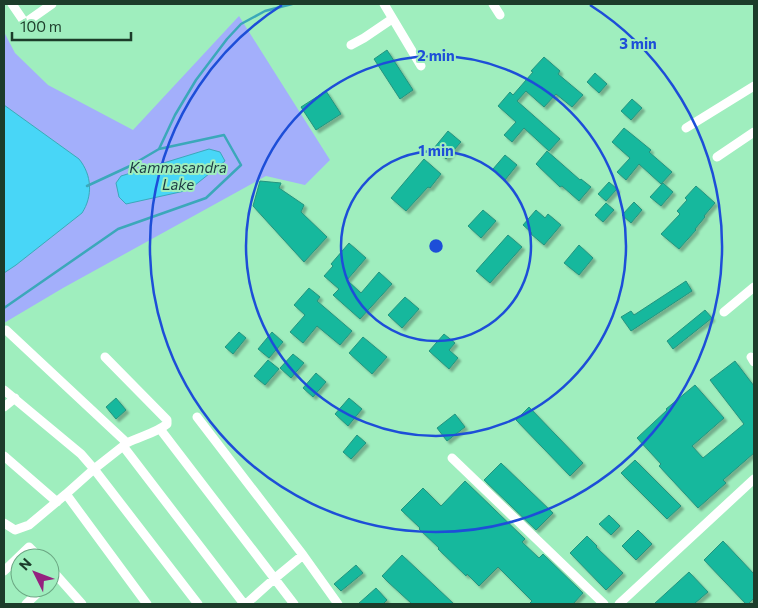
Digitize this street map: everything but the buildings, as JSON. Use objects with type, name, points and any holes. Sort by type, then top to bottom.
[{"type":"street","points":[[12,4],[25,22],[52,4]]},
{"type":"street","points":[[384,4],[421,66]]},
{"type":"street","points":[[493,4],[500,15]]},
{"type":"street","points":[[351,45],[392,19]]},
{"type":"street","points":[[686,128],[754,86]]},
{"type":"street","points":[[717,157],[754,132]]},
{"type":"street","points":[[724,312],[754,287]]},
{"type":"street","points":[[4,331],[6,330],[125,444],[245,604],[303,555]]},
{"type":"street","points":[[4,523],[16,530],[29,525],[125,444],[160,429],[167,424],[167,420],[106,358]]},
{"type":"street","points":[[4,390],[81,454],[198,604]]},
{"type":"street","points":[[4,407],[15,398]]},
{"type":"street","points":[[197,417],[303,555],[338,604]]},
{"type":"street","points":[[160,429],[294,604]]},
{"type":"street","points":[[4,456],[57,502]]},
{"type":"street","points":[[452,458],[604,604]]},
{"type":"street","points":[[619,604],[754,479]]},
{"type":"street","points":[[66,494],[147,604]]},
{"type":"street","points":[[60,585],[82,604]]},
{"type":"shaded area","points":[[239,16],[330,160],[305,185],[266,176],[63,288],[4,323],[4,273],[82,213],[90,185],[85,169],[75,156],[4,105],[4,32],[15,53],[48,85],[133,130]]},
{"type":"water","name":"Kammasandra Lake","points":[[4,105],[79,159],[89,179],[90,186],[88,200],[82,213],[4,273]]},
{"type":"water","name":"Kammasandra Lake","points":[[209,149],[220,152],[225,161],[189,190],[126,204],[119,197],[116,183],[121,176]]},
{"type":"waterway","points":[[159,149],[175,115],[196,80],[227,39],[241,24],[265,11],[292,4]]},
{"type":"waterway","points":[[4,308],[118,229],[206,198],[241,165],[224,135],[159,149],[130,166],[87,186]]}]
